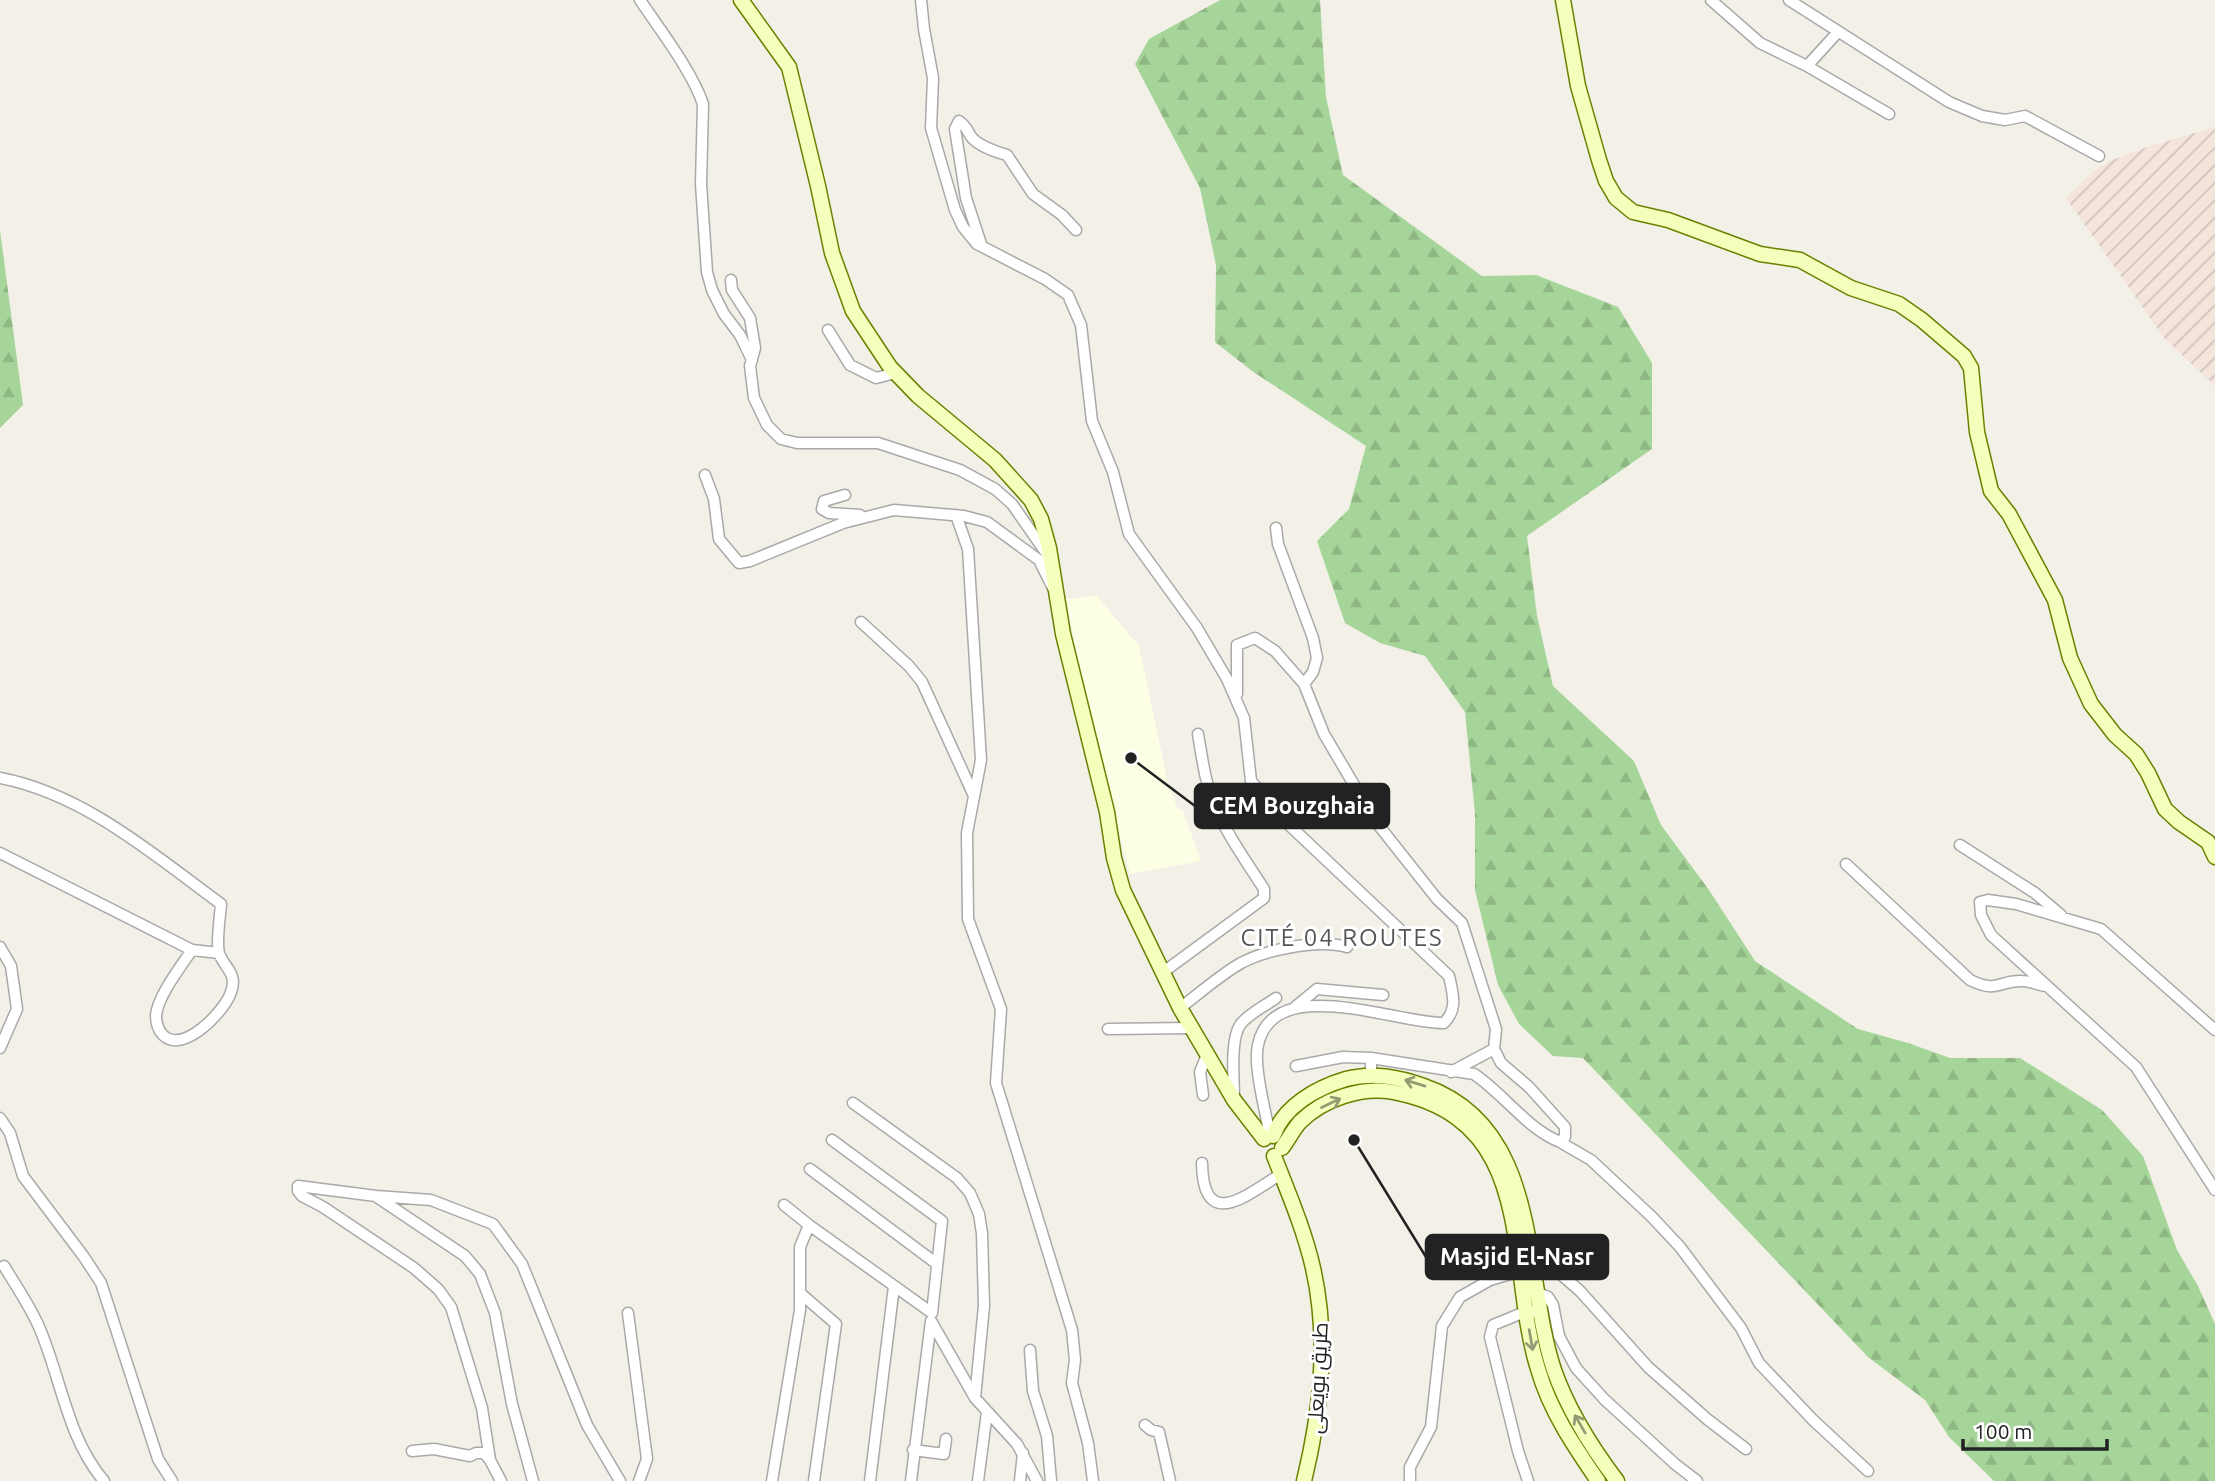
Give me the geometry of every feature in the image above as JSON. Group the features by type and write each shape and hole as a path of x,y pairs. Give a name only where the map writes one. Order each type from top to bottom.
{"main road":[{"name":"طريق بويعلى","path":"741,0 789,67 832,253 853,311 895,373 918,396 995,460 1031,500 1041,519 1066,646 1107,812 1114,858 1123,890 1162,973 1217,1073 1234,1100 1269,1137 1279,1139 1281,1174 1307,1246 1317,1286 1321,1327 1318,1415 1304,1481"},
{"path":"1563,0 1582,99 1602,171 1616,198 1633,212 1668,220 1760,254 1800,260 1851,288 1899,303 1964,356 1970,368 1977,432 1992,491 2009,514 2055,600 2070,658 2091,704 2115,734 2136,754 2165,809 2208,842 2215,857"},
{"path":"1269,1137 1284,1115 1305,1098 1334,1083 1371,1075 1408,1081 1433,1089 1454,1099 1480,1122 1494,1141 1516,1186 1528,1231 1534,1355 1545,1389 1565,1433 1598,1481"},
{"path":"1278,1152 1300,1122 1315,1110 1331,1101 1358,1093 1390,1091 1424,1099 1446,1109 1468,1127 1496,1168 1528,1268"},
{"path":"1534,1312 1564,1394 1595,1449 1617,1481"}],"street":[{"path":"639,0 699,93 703,104 701,184 707,272 712,290 724,314 740,335 752,360"},
{"path":"921,0 933,78 931,128 955,210 963,227 981,247 1045,279 1068,295 1081,325 1093,421 1113,472 1129,534 1197,628 1237,699 1244,718 1251,781 1288,824 1449,976 1454,1000 1452,1015 1444,1023 1426,1024 1384,1012 1319,1006 1295,1007"},
{"path":"1711,0 1760,43 1807,66 1889,114"},
{"path":"1788,0 1949,102 1982,116 2005,120 2025,116 2099,156"},
{"path":"1807,66 1838,32"},
{"path":"981,247 966,198 955,129 959,121 967,126 971,137 996,152 1007,155 1032,194 1062,215 1076,230"},
{"path":"731,280 732,289 750,318 755,348 750,366 754,398 767,425 781,439 797,443 878,443 960,470 995,489 1012,504 1051,560"},
{"path":"828,330 850,365 876,378 895,373"},
{"path":"705,475 714,499 719,539 739,563 843,523 894,510 956,515 987,522 1039,560 1057,597"},
{"path":"845,495 824,501 822,509 829,513 870,516"},
{"path":"956,515 968,548 981,761 967,833 968,919 1000,1009 996,1083 1072,1330 1075,1360 1072,1383 1088,1443 1093,1481"},
{"path":"1276,528 1278,544 1313,638 1317,658 1313,672 1304,684"},
{"path":"861,622 909,666 922,682 974,796"},
{"path":"1237,699 1237,645 1255,638 1275,651 1304,684 1324,734 1376,822 1437,899 1462,923 1494,1020 1494,1049 1501,1063 1529,1087 1565,1127 1565,1138 1560,1142"},
{"path":"1162,973 1261,901 1265,894 1213,803 1198,734"},
{"path":"0,778 28,783 130,836 221,904 219,953 233,976 232,991 204,1027 184,1040 167,1038 160,1031 156,1017 159,1004 192,950"},
{"path":"1960,845 2035,893 2066,919"},
{"path":"0,853 192,950 219,953"},
{"path":"1846,864 1970,980 1985,987 2021,981 2049,987"},
{"path":"2215,1030 2101,929 2016,904 1988,900 1980,902 1981,915 1991,935 2136,1067 2215,1190"},
{"path":"1180,1008 1234,968 1251,959 1317,943 1347,947"},
{"path":"0,947 11,966 17,1009 0,1048"},
{"path":"1269,1137 1257,1055 1258,1044 1267,1025 1317,989 1383,995"},
{"path":"1234,1100 1234,1062 1238,1028 1245,1019 1276,998"},
{"path":"1108,1029 1191,1028"},
{"path":"1451,1072 1494,1049"},
{"path":"1203,1095 1200,1072 1207,1055"},
{"path":"1296,1066 1343,1057 1371,1058 1475,1074 1488,1083 1546,1136 1591,1160 1652,1217 1680,1247 1741,1328 1759,1363 1813,1420 1868,1471"},
{"path":"1371,1058 1371,1075"},
{"path":"1217,1073 1234,1062"},
{"path":"853,1103 957,1178 970,1193 982,1233 984,1306 975,1398"},
{"path":"0,1118 10,1133 23,1176 101,1283 158,1459 172,1481"},
{"path":"832,1140 942,1221 911,1481"},
{"path":"1202,1163 1204,1189 1210,1198 1220,1203 1232,1203 1281,1174"},
{"path":"810,1169 937,1264"},
{"path":"490,1460 482,1408 451,1307 438,1289 414,1268 323,1207 302,1196 298,1185 376,1196 431,1200 493,1224 522,1264 587,1425 621,1481"},
{"path":"376,1196 465,1256 480,1274 495,1312 512,1404 533,1481"},
{"path":"784,1205 932,1317 975,1398 1023,1453 1037,1481"},
{"path":"772,1481 800,1310 800,1247 809,1225"},
{"path":"4,1266 39,1326 74,1428 95,1470 104,1481"},
{"path":"1410,1481 1410,1467 1431,1426 1442,1326 1461,1297 1490,1280 1528,1268 1557,1271 1648,1367 1746,1450"},
{"path":"870,1481 894,1286"},
{"path":"1531,1291 1548,1297 1553,1305 1559,1336 1576,1368 1604,1399 1697,1481"},
{"path":"800,1293 836,1324 814,1481"},
{"path":"1528,1481 1490,1336 1493,1325 1534,1312"},
{"path":"628,1313 646,1459 639,1481"},
{"path":"1030,1350 1033,1391 1047,1436 1051,1481"},
{"path":"978,1481 987,1412"},
{"path":"1145,1425 1159,1432 1170,1481"},
{"path":"913,1450 943,1454 946,1439"},
{"path":"412,1451 433,1449 470,1456 484,1453 501,1481"},
{"path":"1020,1481 1023,1453"}],"shaded area":[{"path":"2215,127 2215,386 2165,339 2066,198 2095,170 2112,160"},
{"path":"1097,596 1139,646 1168,783 1177,807 1183,811 1201,861 1130,874 1093,732 1066,599"}],"green space":[{"path":"1220,0 1320,0 1326,97 1343,175 1482,276 1536,275 1618,307 1652,363 1652,449 1527,536 1537,616 1553,686 1634,761 1661,825 1709,890 1755,961 1858,1029 1950,1058 2020,1058 2102,1110 2143,1156 2177,1250 2198,1286 2215,1324 2215,1481 1994,1481 1949,1437 1925,1400 1868,1357 1583,1058 1553,1056 1519,1024 1498,985 1475,890 1475,814 1465,712 1425,656 1380,643 1345,623 1317,541 1349,509 1366,446 1252,371 1215,342 1216,265 1200,188 1135,64 1149,39"},
{"path":"0,230 23,405 0,428"}],"place":[{"name":"CEM Bouzghaia","path":"1131,758"},
{"name":"Masjid El-Nasr","path":"1354,1140"}],"district":[{"name":"CITÉ 04 ROUTES","path":"1342,937"}]}
